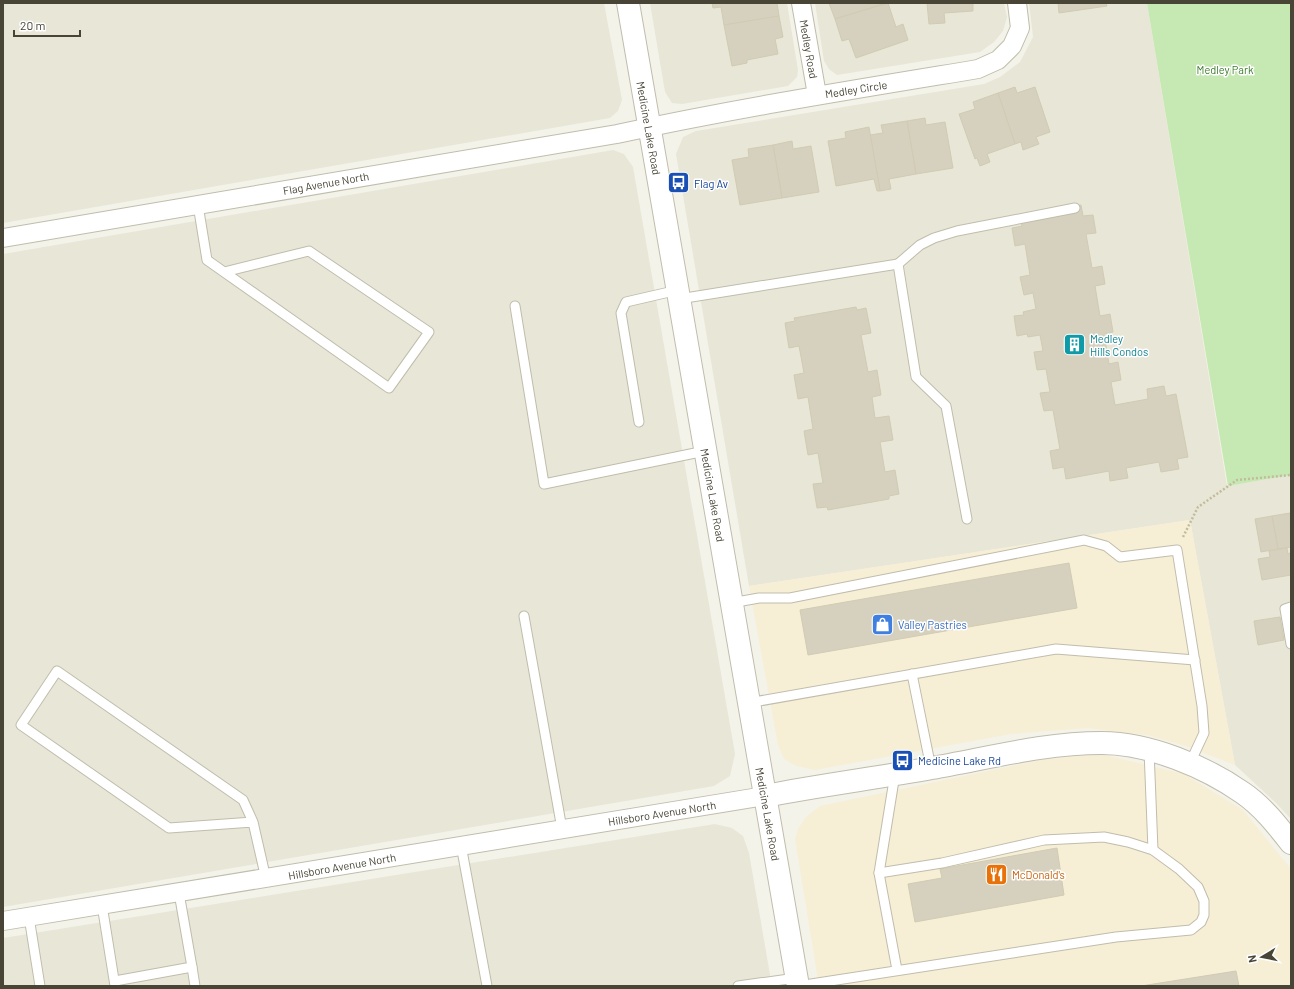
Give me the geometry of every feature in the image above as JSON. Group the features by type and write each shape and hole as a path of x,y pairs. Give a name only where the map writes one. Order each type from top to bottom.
{"street":[{"name":"Medicine Lake Road","path":"628,3 797,983"},
{"name":"Medley Road","path":"801,3 817,95"},
{"name":"Medley Circle","path":"649,127 817,95 978,69 998,60 1012,46 1020,28 1018,3"},
{"name":"Flag Avenue North","path":"3,238 617,134 649,127"},
{"name":"Hillsboro Avenue North","path":"3,921 765,796 932,768 1045,747 1079,744 1104,743 1125,745 1149,750 1190,763 1244,793 1278,826 1291,843"}],"lane":[{"path":"198,205 207,260 224,272 389,388 428,332 309,251 224,272"},
{"path":"639,422 621,313 626,302 898,264 920,245 957,231 1075,208"},
{"path":"898,264 916,377 946,406 967,519"},
{"path":"515,306 544,484 705,451"},
{"path":"731,603 759,598 790,598 1084,540 1106,546 1120,557 1177,550 1202,706 1204,733 1190,763"},
{"path":"1291,607 1285,608 1291,644"},
{"path":"524,616 562,829"},
{"path":"748,703 1056,649 1195,660"},
{"path":"253,822 169,828 21,725 57,671 243,800 253,822 266,879"},
{"path":"912,674 932,768"},
{"path":"1149,750 1153,850"},
{"path":"895,774 879,873 897,970"},
{"path":"738,986 797,983 897,970 1116,937 1190,930 1201,922 1204,916 1204,901 1198,887 1179,869 1153,850 1128,842 1104,837 1044,840 942,863 879,873"},
{"path":"461,845 487,986"},
{"path":"179,893 196,986"},
{"path":"102,905 115,984 192,967"},
{"path":"29,917 40,986"}],"path":[{"path":"1177,550 1198,507 1237,480 1291,475"}],"shaded area":[{"path":"3,3 604,3 622,100 618,111 610,118 3,223"},
{"path":"650,3 787,3 798,70 797,77 788,86 682,104 672,103 665,92"},
{"path":"815,3 1004,3 1007,17 1003,31 994,42 980,52 837,75 829,69 824,61"},
{"path":"1029,3 1147,3 1227,486 1291,475 1291,819 1235,765 1190,520 749,586 676,154 683,137 696,131 984,84 1000,77 1020,62 1033,37"},
{"path":"613,150 624,154 633,167 735,754 730,776 714,786 3,907 3,254"},
{"path":"1190,520 1235,765 1186,746 1147,735 1087,728 1011,734 815,770 796,766 784,759 778,745 749,586"},
{"path":"1100,754 1184,774 1243,810 1291,869 1291,986 819,986 795,839 798,829 806,817 820,806 1041,760"},
{"path":"715,824 732,828 743,836 749,853 772,986 3,986 3,938"}],"green space":[{"name":"Medley Park","path":"1147,3 1291,3 1291,475 1228,486"}],"building":[{"path":"712,3 777,3 779,16 724,25 721,7 713,8"},
{"path":"829,3 887,3 835,19"},
{"path":"888,3 896,27 903,24 908,40 856,58 849,39 842,41 835,19"},
{"path":"927,3 973,3 973,11 944,13 945,23 929,24"},
{"path":"1058,3 1106,3 1107,6 1059,13"},
{"path":"779,16 783,37 775,39 778,54 747,60 747,63 732,66 724,25"},
{"path":"1015,87 1017,93 1035,87 1050,132 1036,137 1039,144 1023,150 1021,142 1015,144 998,93"},
{"path":"998,93 1015,144 987,154 990,162 980,166 977,158 975,159 959,114 975,109 973,102"},
{"path":"925,118 926,125 945,122 953,168 916,174 907,121"},
{"path":"907,121 916,174 889,179 891,189 880,191 870,135 883,133 881,125"},
{"path":"869,127 880,191 877,191 874,179 836,186 828,141 846,138 845,132"},
{"path":"792,141 793,149 811,146 819,192 782,198 773,145"},
{"path":"773,145 782,198 740,205 732,160 749,157 748,149"},
{"name":"Medley Hills Condos","path":"1081,205 1083,216 1093,215 1096,233 1086,234 1092,268 1102,266 1105,284 1095,286 1100,316 1110,314 1113,332 1104,334 1109,364 1118,362 1121,380 1111,382 1115,405 1148,399 1147,389 1164,386 1166,396 1176,394 1188,457 1177,459 1179,469 1161,472 1159,462 1126,468 1128,478 1110,481 1109,471 1066,479 1064,467 1053,469 1050,451 1060,449 1053,410 1044,411 1040,393 1050,392 1046,369 1037,370 1034,352 1043,351 1040,335 1028,337 1027,334 1017,336 1014,316 1024,315 1023,312 1036,309 1033,293 1024,295 1020,277 1030,275 1025,244 1015,246 1012,228 1022,226 1020,216"},
{"path":"856,307 857,310 866,308 871,333 861,335 868,372 877,370 881,395 872,397 875,418 889,416 893,440 880,442 885,472 895,470 899,494 889,496 889,499 828,510 827,507 817,508 813,484 823,483 818,453 808,455 804,431 813,429 808,397 798,399 794,375 804,373 799,346 789,348 785,323 795,321 794,318"},
{"path":"1290,513 1291,547 1278,549 1272,516"},
{"path":"1272,516 1278,549 1261,552 1255,519"},
{"path":"1287,548 1288,554 1290,553 1291,557 1291,575 1262,580 1258,559 1270,557 1269,551"},
{"path":"1069,563 1077,608 808,655 800,610"},
{"path":"1280,617 1284,640 1258,645 1254,621"},
{"path":"1057,848 1064,895 915,922 908,884 942,878 940,869"},
{"path":"1236,971 1239,986 1141,986"}],"place":[{"name":"Flag Av","path":"678,183"},
{"name":"Medley Hills Condos","path":"1074,344"},
{"name":"Valley Pastries","path":"883,624"},
{"name":"Medicine Lake Rd","path":"902,760"},
{"name":"McDonald's","path":"996,874"}]}
